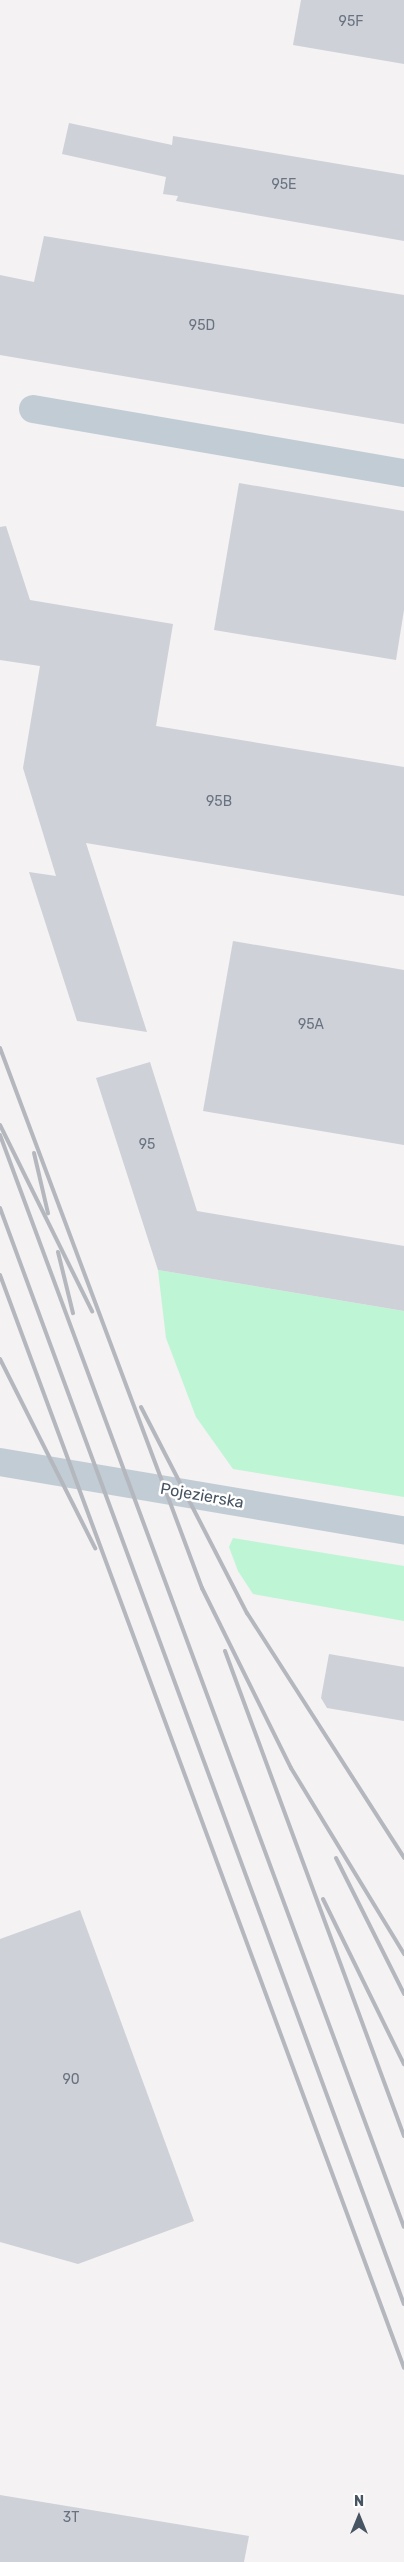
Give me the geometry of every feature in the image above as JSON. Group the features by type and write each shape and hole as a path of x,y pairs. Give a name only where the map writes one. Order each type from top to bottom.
{"street":[{"path":"33,409 404,473"},
{"name":"Pojezierska","path":"0,1462 404,1530"}],"green space":[{"path":"158,1270 404,1311 404,1497 233,1469 196,1417 166,1338"},
{"path":"233,1538 404,1566 404,1621 253,1594 238,1571 229,1547"}],"building":[{"path":"301,0 404,0 404,64 293,45"},
{"path":"69,123 172,145 173,136 404,175 404,241 176,201 178,196 163,194 166,177 62,154"},
{"path":"44,236 404,295 404,424 0,355 0,275 34,282"},
{"path":"239,483 404,511 404,610 396,660 214,630"},
{"path":"6,526 30,600 173,624 156,726 404,767 404,896 86,843 147,1032 77,1021 29,872 56,876 23,768 40,666 0,660 0,527"},
{"path":"233,941 404,970 404,1145 203,1111"},
{"path":"150,1062 197,1211 404,1246 404,1311 158,1270 96,1078"},
{"path":"329,1654 404,1667 404,1721 327,1708 321,1698"},
{"path":"80,1910 194,2221 78,2264 0,2242 0,1939"},
{"path":"0,2495 249,2536 244,2562 0,2562"}],"railway":[{"path":"0,1048 202,1588 291,1768 404,1954"},
{"path":"0,1125 92,1311"},
{"path":"0,1135 404,2227"},
{"path":"34,1153 48,1213"},
{"path":"0,1208 404,2304"},
{"path":"58,1252 73,1313"},
{"path":"0,1275 404,2368"},
{"path":"0,1359 95,1548"},
{"path":"141,1407 247,1613 404,1858"},
{"path":"225,1651 404,2136"},
{"path":"336,1858 404,1994"},
{"path":"323,1899 404,2064"}]}
